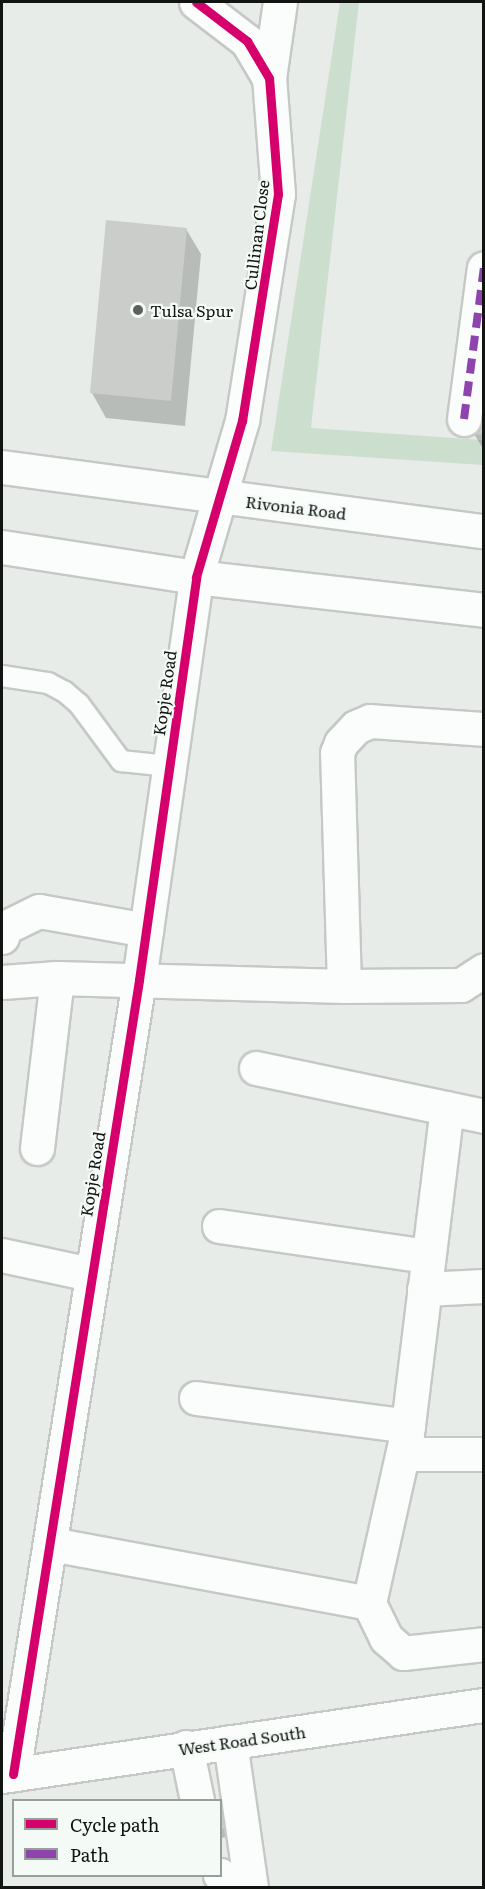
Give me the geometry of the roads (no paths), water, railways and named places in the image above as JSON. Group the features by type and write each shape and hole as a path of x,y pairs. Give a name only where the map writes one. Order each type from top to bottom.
{"street":[{"name":"Cullinan Close","path":"196,2 247,40 269,78 278,194 242,421 196,577"},
{"path":"269,78 280,2"},
{"path":"464,419 483,268"},
{"name":"Rivonia Road","path":"2,467 483,531"},
{"path":"2,547 196,577 483,610"},
{"name":"Kopje Road","path":"7,1775 51,1544 91,1274 139,980 196,577"},
{"path":"344,986 337,753 341,743 356,726 370,721 483,729"},
{"path":"2,936 4,928 39,911 146,930"},
{"path":"2,982 57,978 344,986 461,985 483,970"},
{"path":"37,1148 57,978"},
{"path":"256,1068 483,1116"},
{"path":"447,1108 405,1440 369,1603 386,1638 403,1653 483,1644"},
{"path":"219,1226 428,1256"},
{"path":"2,1255 91,1274"},
{"path":"424,1288 483,1286"},
{"path":"196,1398 483,1454"},
{"path":"51,1544 369,1603"},
{"name":"West Road South","path":"7,1775 483,1705"},
{"path":"230,1742 251,1887"},
{"path":"186,1747 197,1799"}],"lane":[{"path":"2,676 48,683 65,692 79,704 121,760 169,766"}],"place":[{"name":"Tulsa Spur","path":"138,310"}]}
